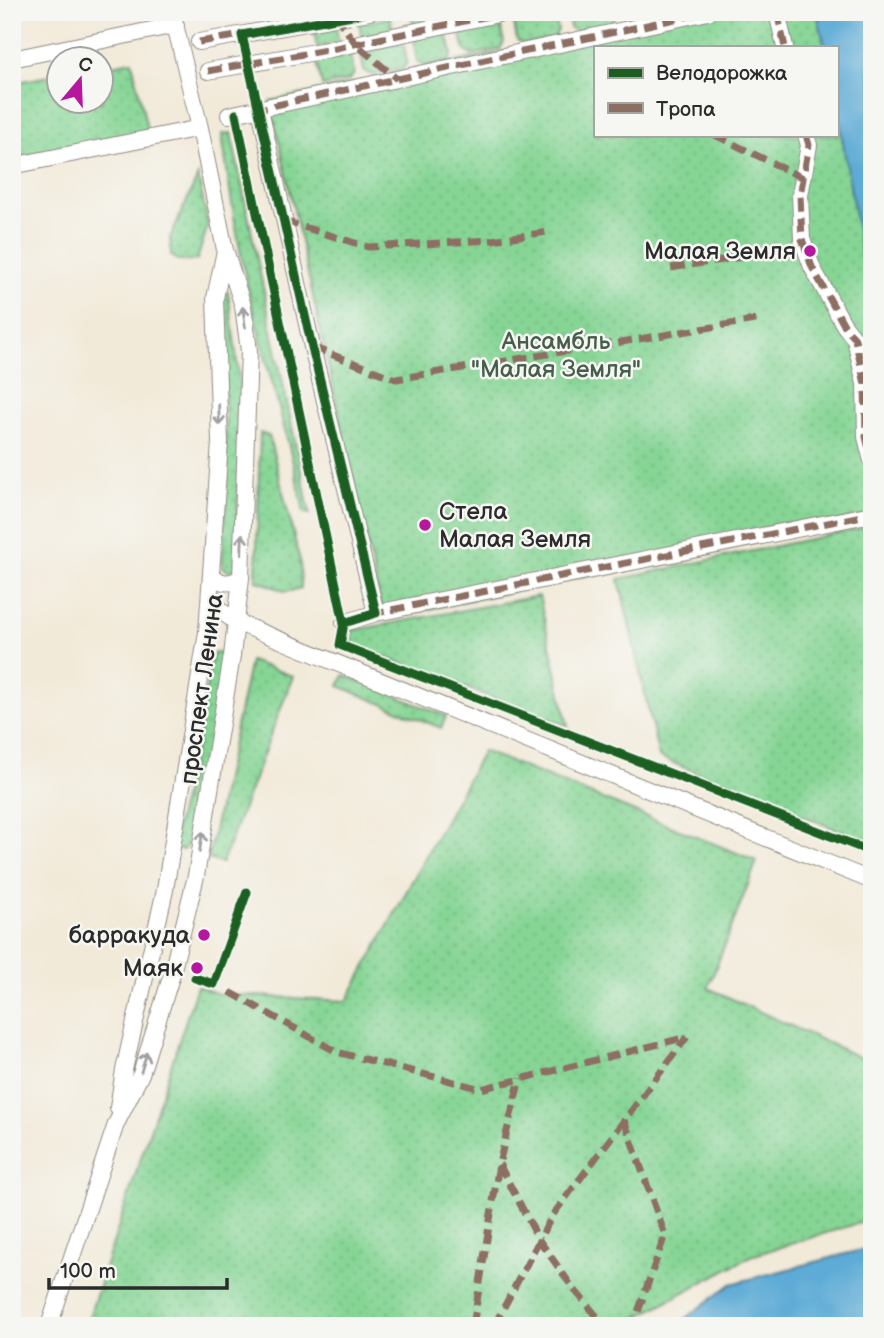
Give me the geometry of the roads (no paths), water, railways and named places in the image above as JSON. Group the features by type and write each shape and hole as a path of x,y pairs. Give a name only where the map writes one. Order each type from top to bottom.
{"street":[{"path":"199,42 369,12"},
{"path":"208,71 321,51 508,12"},
{"path":"229,115 708,12"},
{"path":"776,12 785,46"},
{"path":"12,59 174,19"},
{"name":"проспект Ленина","path":"50,1326 116,1124 141,1073 171,977 196,876 232,656 241,578 248,351 243,306 225,250 174,19"},
{"path":"260,109 312,347 376,613"},
{"path":"12,166 200,128"},
{"path":"806,136 809,145 800,195 802,239 812,267 844,325 855,339 865,384 866,437 872,461"},
{"name":"проспект Ленина","path":"116,1124 124,1070 165,890 204,654 220,442 215,298 225,250"},
{"path":"344,623 376,613 872,514"},
{"path":"211,574 216,580 225,583 241,578"},
{"path":"210,594 221,611 236,622 872,881"},
{"path":"206,632 219,621 236,622"},
{"path":"204,654 218,649 232,656"}],"water":[{"path":"817,12 872,12 872,282 863,264 838,113 838,46 825,46"},
{"path":"872,1247 872,1326 676,1326 731,1284"}],"place":[{"name":"Малая Земля","path":"810,251"},
{"name":"Стела Малая Земля","path":"425,525"},
{"name":"барракуда","path":"204,935"},
{"name":"Маяк","path":"197,968"}],"park label":[{"name":"Ансамбль \"Малая Земля\"","path":"556,355"}]}
